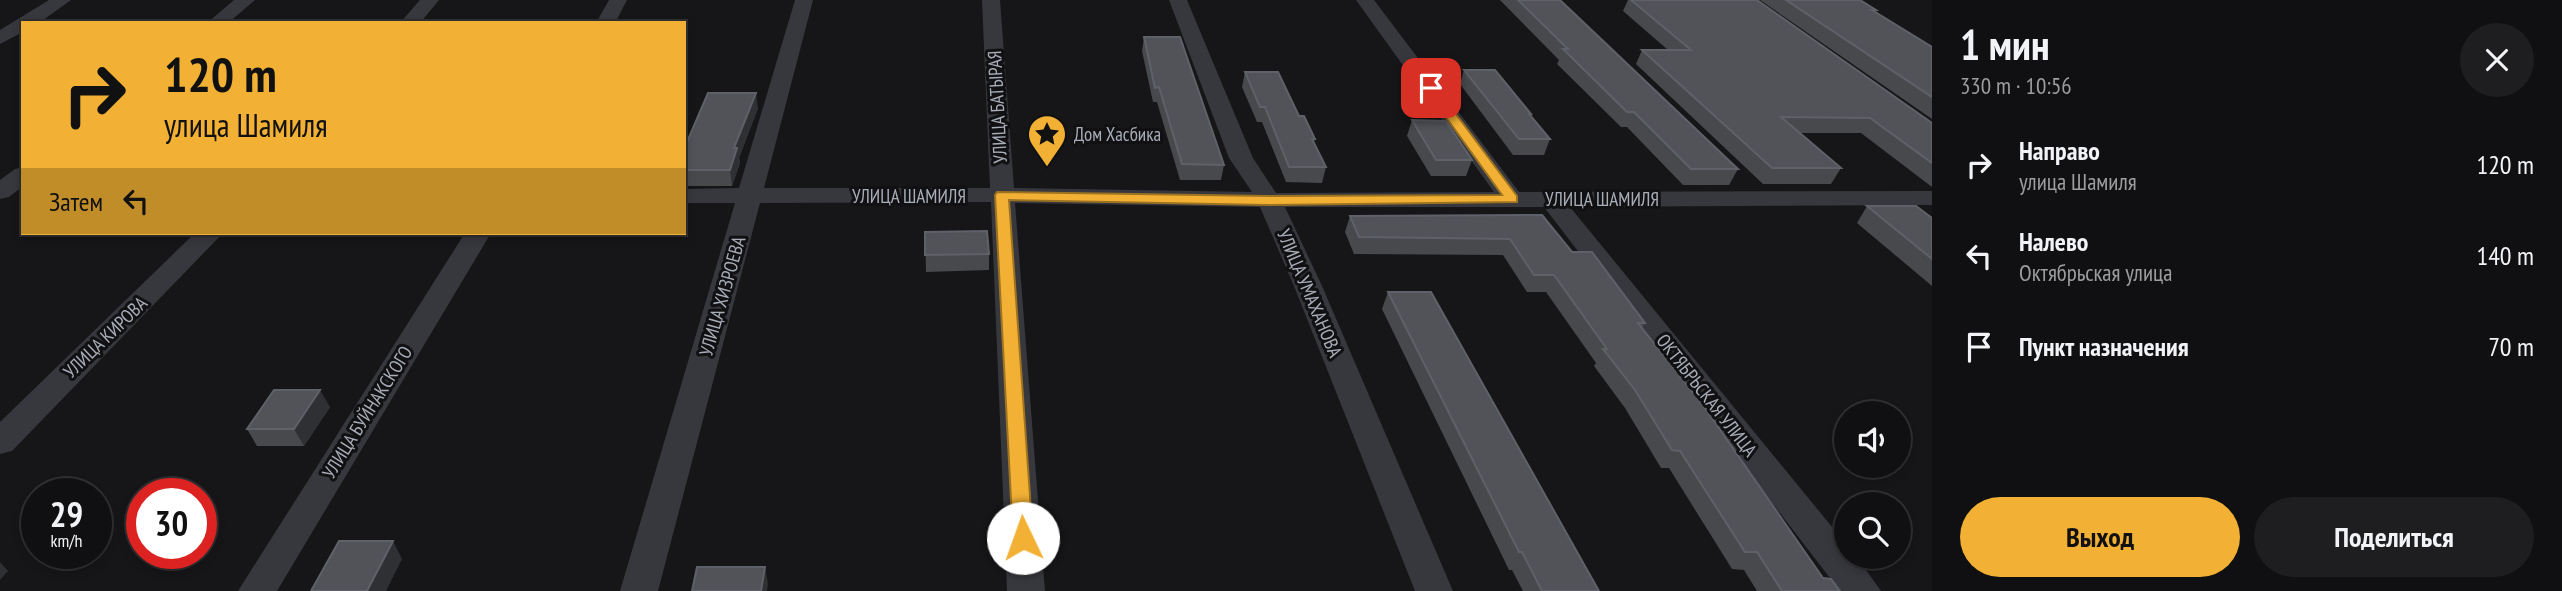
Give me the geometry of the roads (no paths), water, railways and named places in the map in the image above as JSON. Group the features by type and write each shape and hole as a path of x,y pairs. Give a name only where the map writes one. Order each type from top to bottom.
{"street":[{"path":"27,21 62,0"},
{"path":"219,21 246,0"},
{"path":"411,21 430,0"},
{"path":"606,21 618,0"},
{"name":"УЛИЦА ХИЗРОЕВА","path":"639,591 804,0"},
{"name":"УЛИЦА БАТЫРАЯ","path":"991,0 1026,591"},
{"name":"УЛИЦА УМАХАНОВА","path":"1178,0 1241,158 1269,200 1308,286 1434,591"},
{"path":"1365,0 1512,199"},
{"path":"0,38 21,25"},
{"path":"0,192 21,176"},
{"path":"1740,178 1759,197"},
{"path":"0,192 21,192"},
{"name":"УЛИЦА ШАМИЛЯ","path":"686,196 1002,195 1269,200 1932,198"},
{"path":"1904,198 1932,219"},
{"name":"ОКТЯБРЬСКАЯ УЛИЦА","path":"1551,199 1862,591"},
{"name":"УЛИЦА КИРОВА","path":"0,443 208,235"},
{"name":"УЛИЦА БУЙНАКСКОГО","path":"257,591 477,235"}],"place":[{"name":"Дом Хасбика","path":"1047,168"}]}
